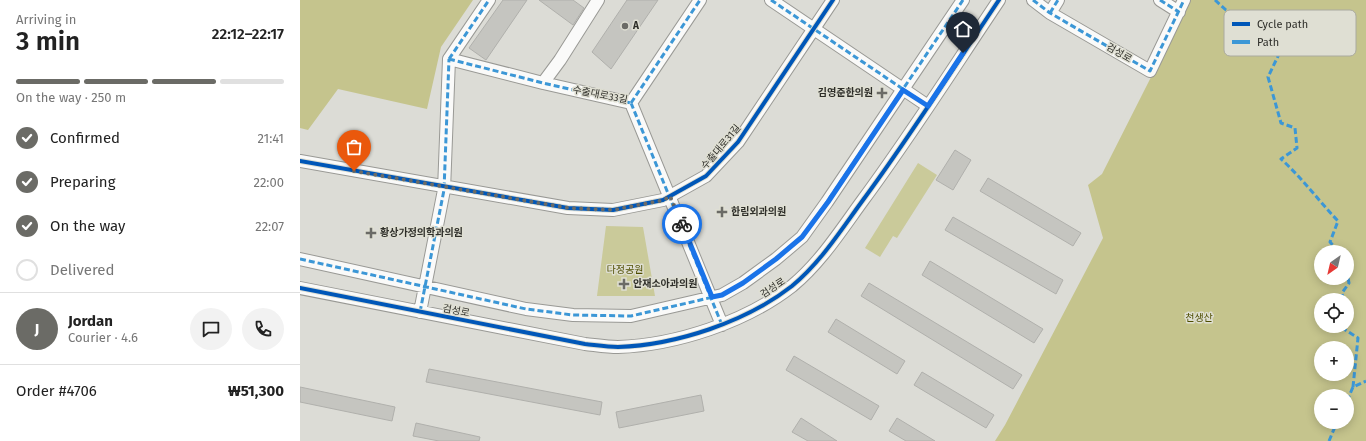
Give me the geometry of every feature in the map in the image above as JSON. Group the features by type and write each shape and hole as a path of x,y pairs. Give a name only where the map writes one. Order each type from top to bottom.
{"street":[{"path":"420,312 444,186 449,59 489,0"},
{"path":"542,83 560,60 598,0"},
{"name":"수출대로33길","path":"449,59 542,83 631,103 700,0"},
{"path":"771,0 928,106"},
{"name":"수출대로31길","path":"300,161 568,208 613,210 664,200 706,176 738,142 834,0"},
{"path":"300,259 425,288 526,309 573,315 631,316 722,295 743,283 776,259 802,237 828,202 962,0"},
{"name":"검성로","path":"300,288 585,344 617,347 648,344 722,325 753,311 792,286 817,262 883,173 998,0"},
{"name":"검성로","path":"1032,0 1050,13 1150,71 1184,0"},
{"path":"1050,13 1058,0"},
{"path":"1160,0 1179,12"},
{"path":"631,103 712,297 722,325"}],"green space":[{"path":"300,0 473,0 441,47 427,109 338,89 308,130 300,128"},
{"name":"천생산","path":"1190,0 1366,0 1366,441 995,441 1005,425 1103,238 1088,185 1102,174"},
{"path":"918,163 937,175 897,238 893,236 880,257 865,248"},
{"name":"다정공원","path":"606,226 643,227 655,296 597,296"}],"building":[{"path":"503,0 527,0 486,60 469,48"},
{"path":"539,0 573,0 584,8 573,25"},
{"name":"A","path":"627,0 658,0 611,69 592,52"},
{"path":"955,150 971,160 953,190 936,180"},
{"path":"988,178 1081,233 1073,246 980,191"},
{"path":"953,217 1063,280 1056,294 945,230"},
{"path":"930,261 1043,329 1034,343 922,275"},
{"path":"869,283 1022,375 1013,389 861,296"},
{"path":"836,319 905,361 897,374 828,332"},
{"path":"794,356 879,406 871,420 786,370"},
{"path":"429,369 602,402 600,415 426,382"},
{"path":"922,372 994,415 986,428 914,385"},
{"path":"300,387 395,407 392,421 300,402"},
{"path":"701,395 704,411 619,428 616,412"},
{"path":"801,418 837,441 808,441 792,432"},
{"path":"897,418 935,441 906,441 889,431"},
{"path":"416,423 480,437 479,441 439,441 413,436"}],"marked path":[{"path":"449,59 489,0"},
{"path":"631,103 700,0"},
{"path":"771,0 928,106"},
{"path":"300,259 526,309 573,315 631,316 722,295 743,283 776,259 802,237 963,0"},
{"path":"1033,0 1050,13 1150,71 1184,0"},
{"path":"1050,13 1058,0"},
{"path":"1160,0 1179,12"},
{"path":"1215,0 1226,10"},
{"path":"1278,56 1268,77 1281,123 1295,128 1297,148 1281,159 1338,221 1330,242 1333,245"},
{"path":"449,59 543,83 631,103"},
{"path":"420,312 444,190 449,59"},
{"path":"631,103 722,325"},
{"path":"1342,293 1348,285"},
{"path":"1350,333 1358,338 1353,387"},
{"path":"1352,389 1353,387 1366,381"},
{"path":"1329,441 1334,429"}],"cycle path":[{"path":"300,161 568,208 613,210 663,200 706,176 738,142 833,0"},
{"path":"300,288 585,344 610,347 663,342 710,329 732,321 774,299 792,286 812,267 839,234 898,151 999,0"}],"way so far":[{"path":"354,171 568,208 613,210 664,200 670,196 682,224"}],"place":[{"name":"A","path":"625,26"},
{"name":"김영준한의원","path":"882,93"},
{"name":"한림외과의원","path":"722,212"},
{"name":"황상가정의학과의원","path":"371,233"},
{"name":"안재소아과의원","path":"624,284"}],"route":[{"path":"682,224 712,297 722,295 743,283 776,259 802,237 828,202 903,90 928,106 963,53"}]}
